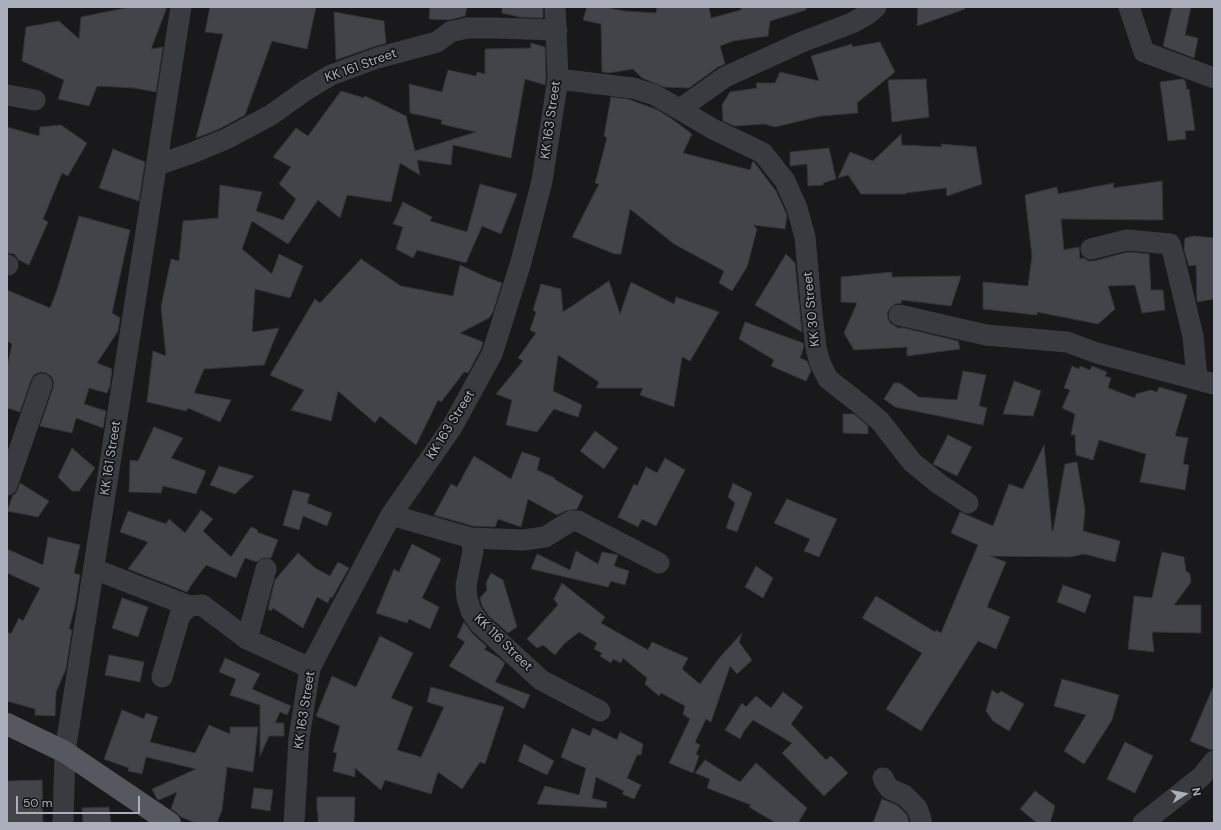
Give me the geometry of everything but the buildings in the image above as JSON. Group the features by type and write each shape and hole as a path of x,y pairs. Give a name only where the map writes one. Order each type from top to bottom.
{"main road":[{"path":"7,724 66,752 170,823"}],"street":[{"name":"KK 161 Street","path":"63,823 66,752 181,7"},
{"name":"KK 163 Street","path":"294,823 299,738 310,668 334,620 391,515 452,427 492,354 522,262 542,181 558,79 555,7"},
{"path":"680,109 725,76 802,42 852,23 868,14 876,7"},
{"path":"1129,7 1144,52 1214,78"},
{"name":"KK 161 Street","path":"157,165 226,139 271,115 306,90 331,75 377,58 437,42 450,32 467,28 557,30"},
{"name":"KK 30 Street","path":"558,79 633,88 655,95 713,129 763,153 785,181 796,208 805,237 816,348 820,363 828,379 880,421 912,462 939,484 968,503"},
{"path":"7,95 35,100"},
{"path":"899,315 986,335 1067,342 1097,353 1205,381 1170,244 1127,240 1091,248"},
{"path":"7,485 42,384"},
{"path":"391,515 471,538 523,540 545,538 571,521 578,521 660,563"},
{"name":"KK 116 Street","path":"471,538 474,551 466,585 467,598 471,611 480,624 541,680 600,711"},
{"path":"94,569 189,606 202,605 246,639 310,668"},
{"path":"246,639 266,569"},
{"path":"162,678 180,614 189,606"},
{"path":"1143,823 1200,777 1214,761"},
{"path":"883,778 890,788 904,795 917,808 921,823"}]}
